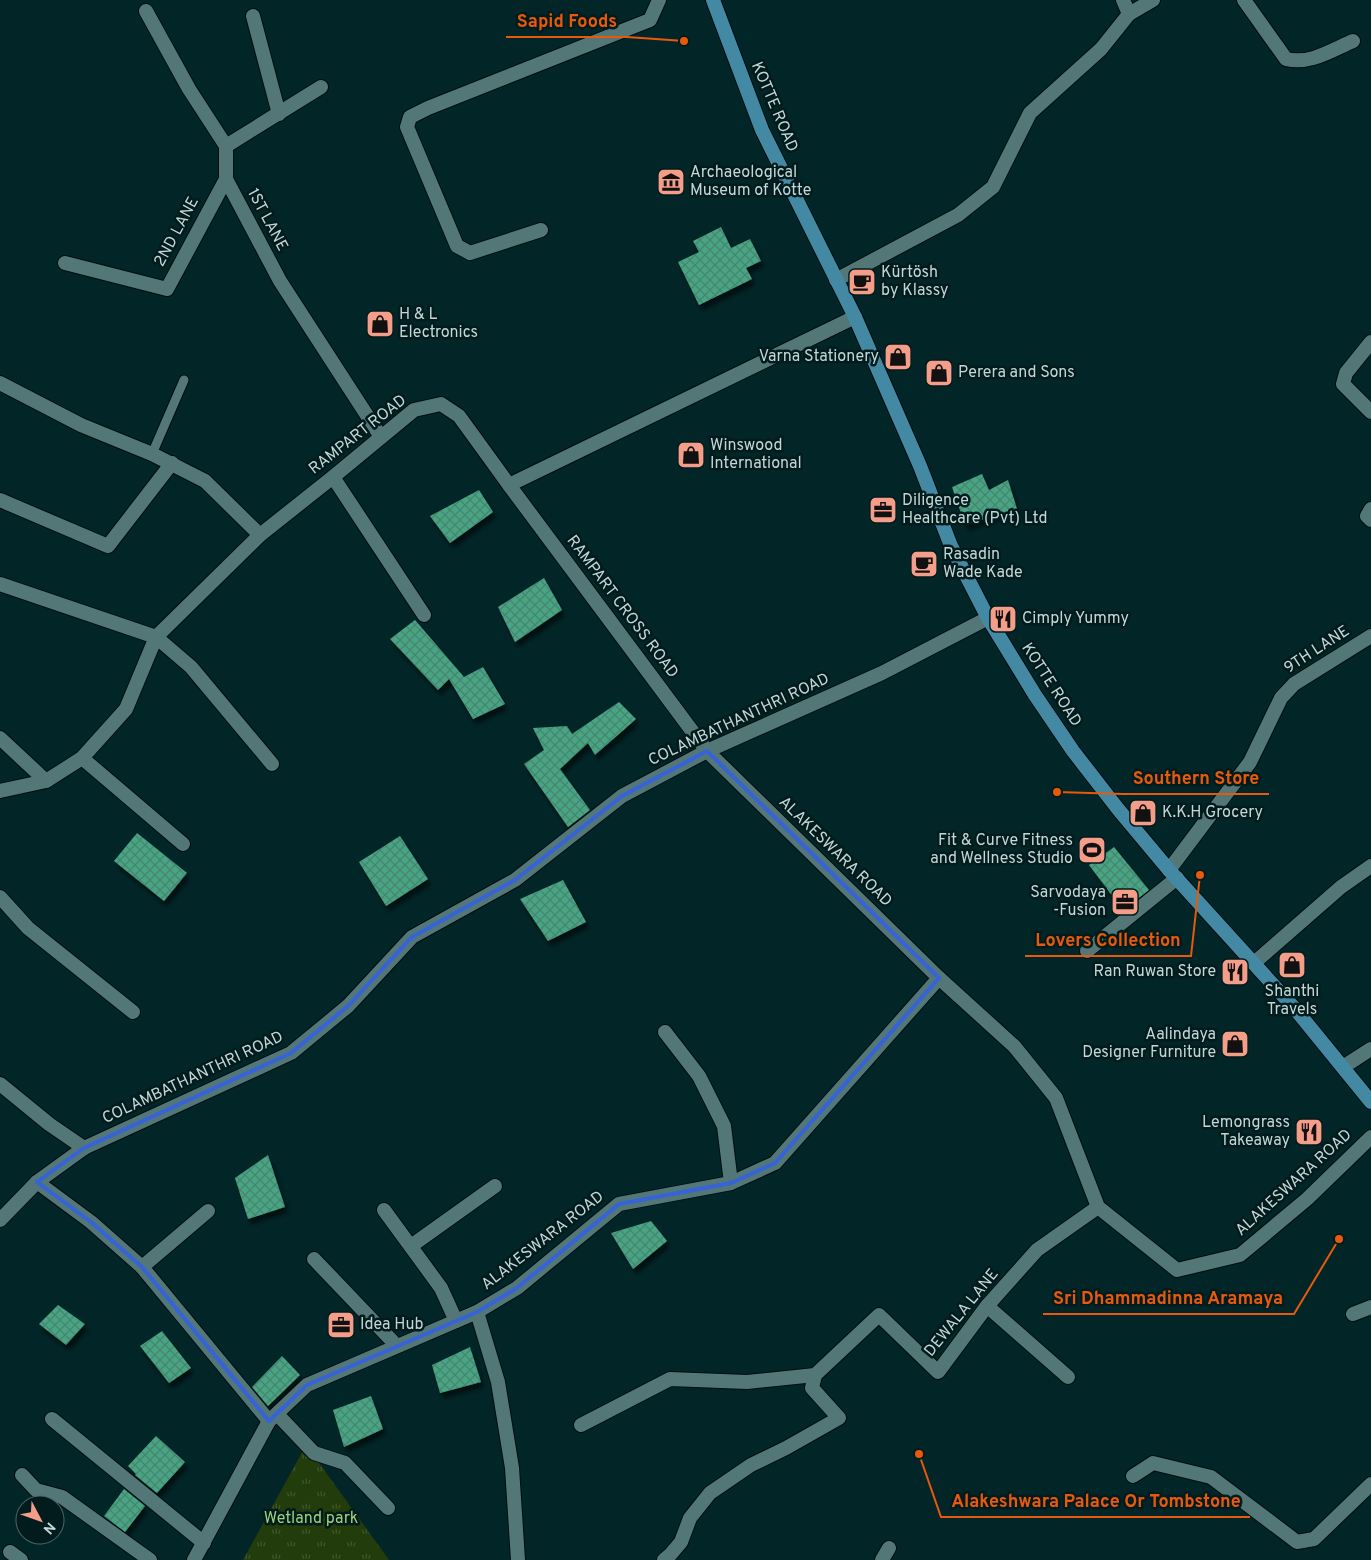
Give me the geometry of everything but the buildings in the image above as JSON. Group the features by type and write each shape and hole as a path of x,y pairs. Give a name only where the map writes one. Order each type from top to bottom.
{"main road":[{"name":"KOTTE ROAD","path":"713,0 762,130 855,317 920,466 951,546 988,618 1035,695 1073,751 1118,809 1173,874 1254,963 1371,1102"}],"street":[{"path":"541,230 470,253 456,246 407,127 410,117 438,104 650,20 659,0"},
{"path":"1123,0 1129,14"},
{"path":"836,280 958,215 993,187 1030,113 1101,49 1129,14 1153,0"},
{"path":"1244,0 1286,59 1296,62 1310,59 1354,41"},
{"path":"146,11 189,89 226,146 321,87"},
{"path":"253,16 279,114"},
{"name":"1ST LANE","path":"226,146 226,179 280,281 381,437"},
{"name":"2ND LANE","path":"65,263 167,289 226,179"},
{"path":"509,485 855,317"},
{"path":"1371,342 1346,373 1344,384 1371,412"},
{"path":"0,383 81,425 172,463 205,481 260,535"},
{"name":"RAMPART ROAD","path":"0,791 46,781 82,758 126,709 156,637 260,535 334,477 414,410 441,404 459,416 509,485"},
{"path":"0,500 108,546 172,463"},
{"path":"334,477 424,615"},
{"name":"RAMPART CROSS ROAD","path":"509,485 707,750"},
{"path":"1371,509 1367,516 1371,520"},
{"path":"0,584 156,637 191,666 272,764"},
{"name":"COLAMBATHANTHRI ROAD","path":"0,1220 36,1182 84,1148 291,1053 348,1006 412,937 515,880 622,796 707,750 882,673 988,618"},
{"name":"9TH LANE","path":"1086,951 1173,874 1250,762 1281,698 1294,684 1371,636"},
{"path":"0,738 46,781"},
{"name":"ALAKESWARA ROAD","path":"707,750 939,978 1014,1046 1056,1098 1098,1207 1177,1270 1240,1255 1307,1199 1371,1137"},
{"path":"82,758 183,844"},
{"path":"1254,963 1341,887 1371,866"},
{"path":"0,897 28,928 133,1012"},
{"name":"ALAKESWARA ROAD","path":"194,1560 273,1418 307,1385 477,1312 517,1288 619,1204 731,1183 775,1163 939,978"},
{"path":"665,1032 699,1076 724,1126 731,1183"},
{"path":"1343,1067 1371,1049"},
{"path":"0,1084 49,1124 84,1148"},
{"path":"36,1182 91,1222 142,1267 273,1418 314,1453 345,1463 388,1508"},
{"path":"411,1246 495,1186"},
{"name":"DEWALA LANE","path":"815,1375 879,1315 938,1372 988,1306 1037,1250 1098,1207"},
{"path":"384,1210 441,1288 456,1321"},
{"path":"142,1267 208,1211"},
{"path":"314,1258 397,1346"},
{"path":"988,1306 1068,1377"},
{"path":"1353,1314 1371,1307"},
{"path":"477,1312 498,1382 512,1468 518,1560"},
{"path":"582,1425 670,1380 747,1382 815,1375 812,1388 839,1418 751,1465 710,1493 690,1518 681,1542 664,1560"},
{"path":"52,1419 204,1543"},
{"path":"1133,1476 1153,1463 1211,1477 1297,1542 1314,1539 1371,1484"},
{"path":"22,1474 36,1490 62,1497 150,1560"}],"lane":[{"path":"152,454 184,380"}],"highlighted area":[{"path":"707,751 939,978 775,1163 731,1183 619,1204 517,1288 477,1312 307,1385 269,1421 142,1267 91,1222 37,1182 84,1148 291,1053 348,1006 412,937 515,880 622,796"}],"green space":[{"name":"Wetland park","path":"306,1445 389,1560 243,1560"}],"place":[{"name":"Sapid Foods","path":"684,41"},
{"name":"Archaeological Museum of Kotte","path":"671,182"},
{"name":"Kürtösh by Klassy","path":"862,282"},
{"name":"H & L Electronics","path":"380,324"},
{"name":"Varna Stationery","path":"898,357"},
{"name":"Perera and Sons","path":"939,373"},
{"name":"Winswood International","path":"691,455"},
{"name":"Diligence Healthcare (Pvt) Ltd","path":"883,510"},
{"name":"Rasadin Wade Kade","path":"924,564"},
{"name":"Cimply Yummy","path":"1003,619"},
{"name":"Southern Store","path":"1057,792"},
{"name":"K.K.H Grocery","path":"1143,813"},
{"name":"Fit & Curve Fitness and Wellness Studio","path":"1092,850"},
{"name":"Lovers Collection","path":"1200,875"},
{"name":"Sarvodaya -Fusion","path":"1125,902"},
{"name":"Shanthi Travels","path":"1292,965"},
{"name":"Ran Ruwan Store","path":"1235,972"},
{"name":"Aalindaya Designer Furniture","path":"1235,1044"},
{"name":"Lemongrass Takeaway","path":"1309,1132"},
{"name":"Sri Dhammadinna Aramaya","path":"1339,1239"},
{"name":"Idea Hub","path":"341,1325"},
{"name":"Alakeshwara Palace Or Tombstone","path":"919,1454"}]}
